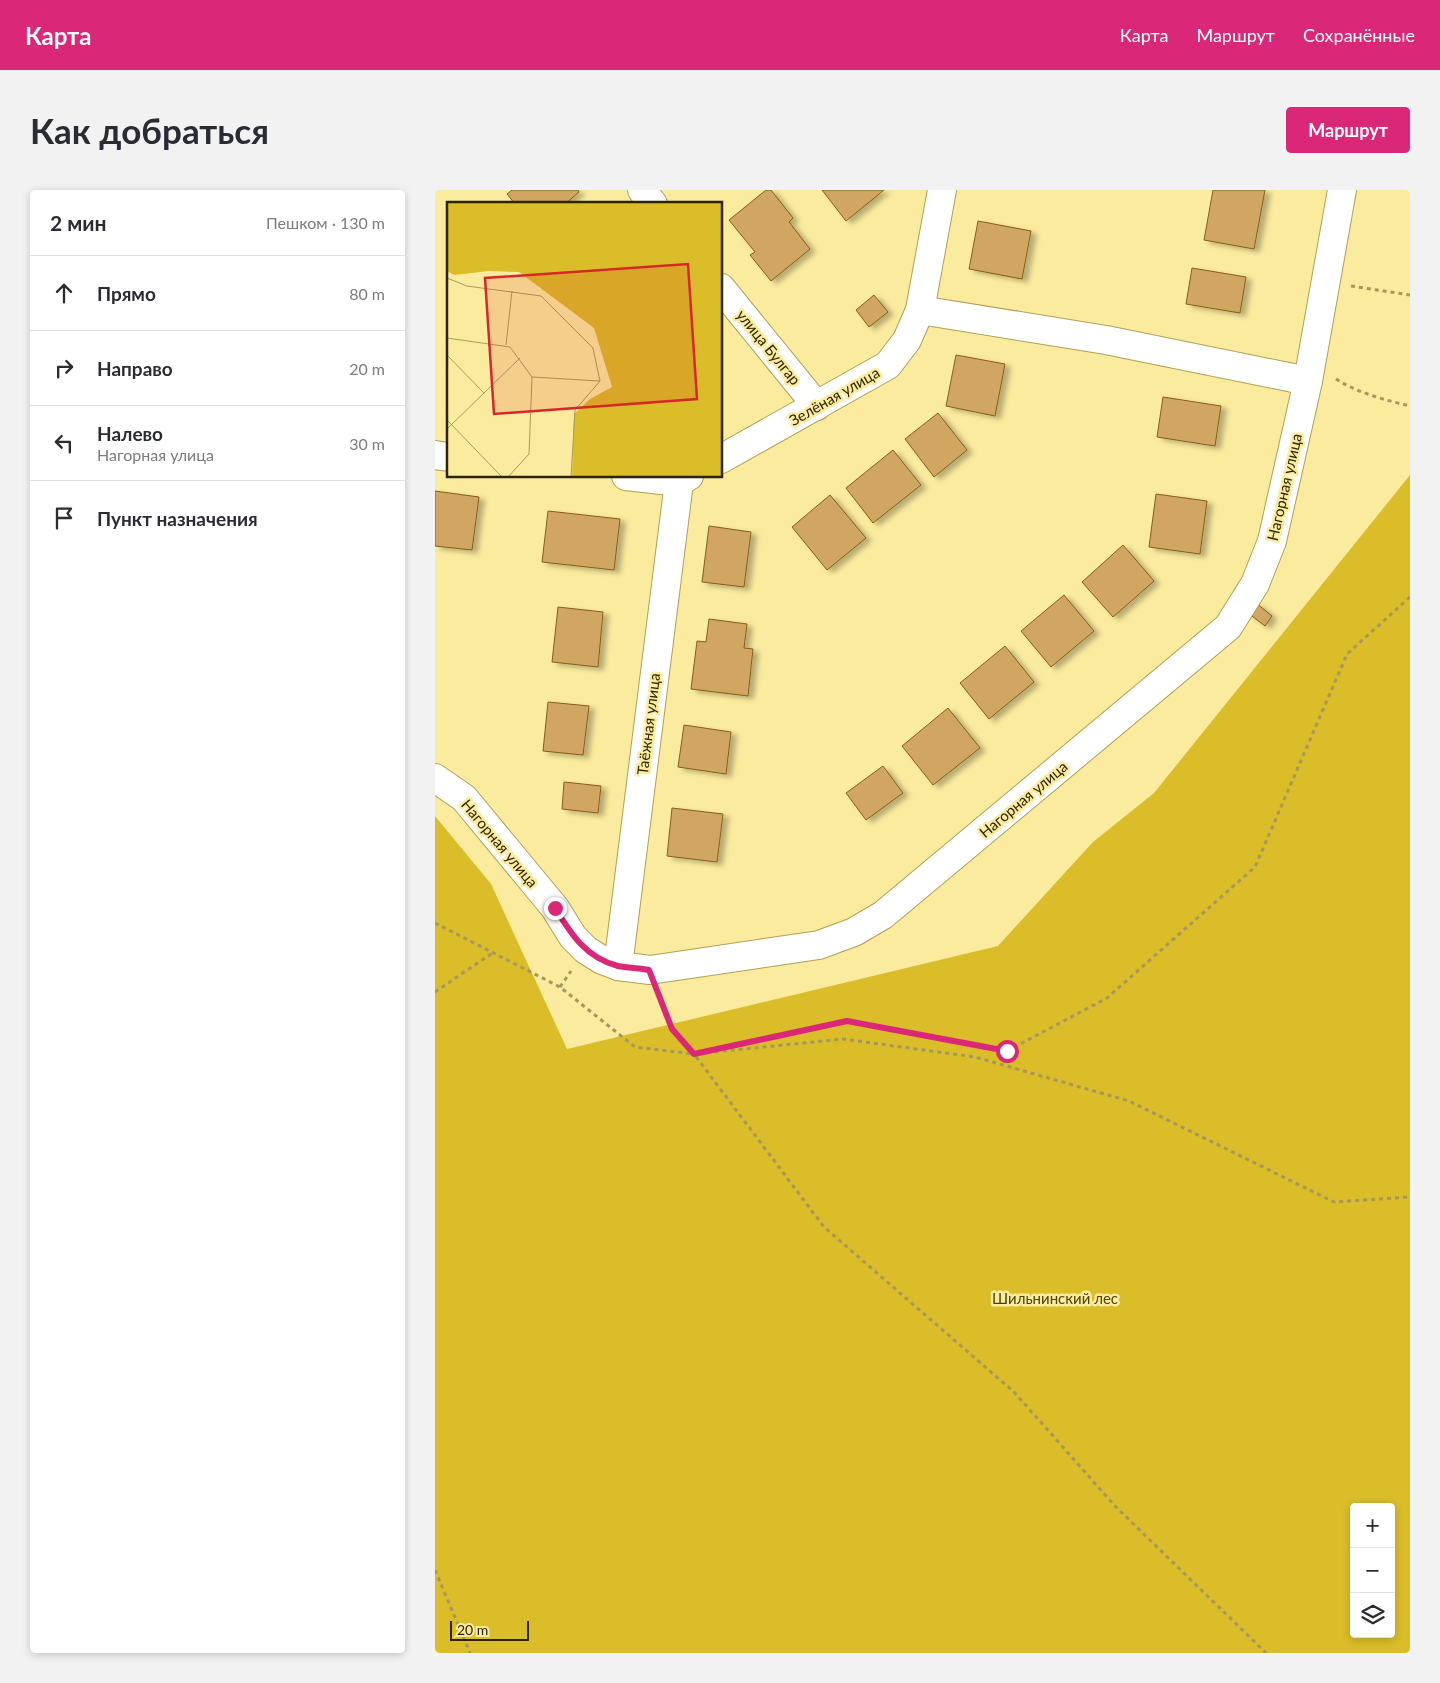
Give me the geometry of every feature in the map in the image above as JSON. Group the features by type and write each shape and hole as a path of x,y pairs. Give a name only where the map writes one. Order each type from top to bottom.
{"street":[{"path":"642,190 651,202"},
{"name":"Зелёная улица","path":"723,458 888,365 907,340 920,310 942,190"},
{"name":"Нагорная улица","path":"435,778 464,798 555,908 573,937 594,955 618,966 649,970 819,945 854,932 883,915 1228,627 1255,584 1272,541 1309,375 1342,190"},
{"name":"улица Булгар","path":"723,290 817,406"},
{"path":"920,310 1309,375"},
{"path":"665,478 684,479"},
{"name":"Таёжная улица","path":"618,966 684,479"}],"path":[{"path":"1326,282 1410,295"},
{"path":"1309,375 1330,375 1346,386 1379,398 1410,406"},
{"path":"694,1054 847,1021 1007,1051 1107,998 1255,867 1347,654 1410,597"},
{"path":"435,923 560,987 635,1047 694,1054 843,1039 975,1057 1129,1101 1334,1202 1410,1197"},
{"path":"435,992 494,952"},
{"path":"649,970 672,1029 694,1054 824,1227 1014,1392 1116,1507 1267,1653"},
{"path":"435,1570 470,1653"}],"green space":[{"name":"Шильнинский лес","path":"1410,475 1410,1653 435,1653 435,816 491,884 567,1049 998,946 1093,842 1154,793"}],"building":[{"path":"512,190 578,190 579,192 567,202 513,202 507,194"},
{"path":"766,190 771,190 793,218 789,222 810,249 771,281 750,255 755,252 729,220"},
{"path":"822,190 884,190 846,221"},
{"path":"1213,190 1265,190 1254,249 1204,240"},
{"path":"978,221 1031,231 1022,279 969,269"},
{"path":"1192,268 1246,277 1240,313 1186,304"},
{"path":"874,295 888,312 869,327 856,310"},
{"path":"956,355 1005,364 995,416 946,406"},
{"path":"1163,397 1221,406 1215,446 1157,437"},
{"path":"938,413 967,450 934,477 905,439"},
{"path":"893,450 921,485 873,523 846,488"},
{"path":"435,491 479,497 472,550 435,546"},
{"path":"1156,494 1207,501 1200,554 1149,547"},
{"path":"830,495 866,538 827,570 792,527"},
{"path":"548,511 620,519 614,570 542,562"},
{"path":"709,526 751,532 744,587 702,582"},
{"path":"1123,545 1154,581 1113,617 1082,582"},
{"path":"1064,595 1094,631 1051,667 1021,631"},
{"path":"1256,603 1272,616 1265,626 1248,613"},
{"path":"558,607 603,612 598,667 552,662"},
{"path":"709,619 747,624 744,648 753,649 748,696 691,689 697,641 706,642"},
{"path":"1005,646 1034,682 989,719 960,683"},
{"path":"548,702 589,706 583,755 543,751"},
{"path":"948,708 980,748 933,785 902,746"},
{"path":"684,725 731,732 726,774 678,767"},
{"path":"883,766 903,793 866,820 846,793"},
{"path":"564,782 601,786 598,813 562,809"},
{"path":"672,808 723,814 717,862 667,856"}],"route":[{"path":"555,908 573,937 586,950 602,960 618,966 649,970 672,1029 694,1054 847,1021 1007,1051"}]}
